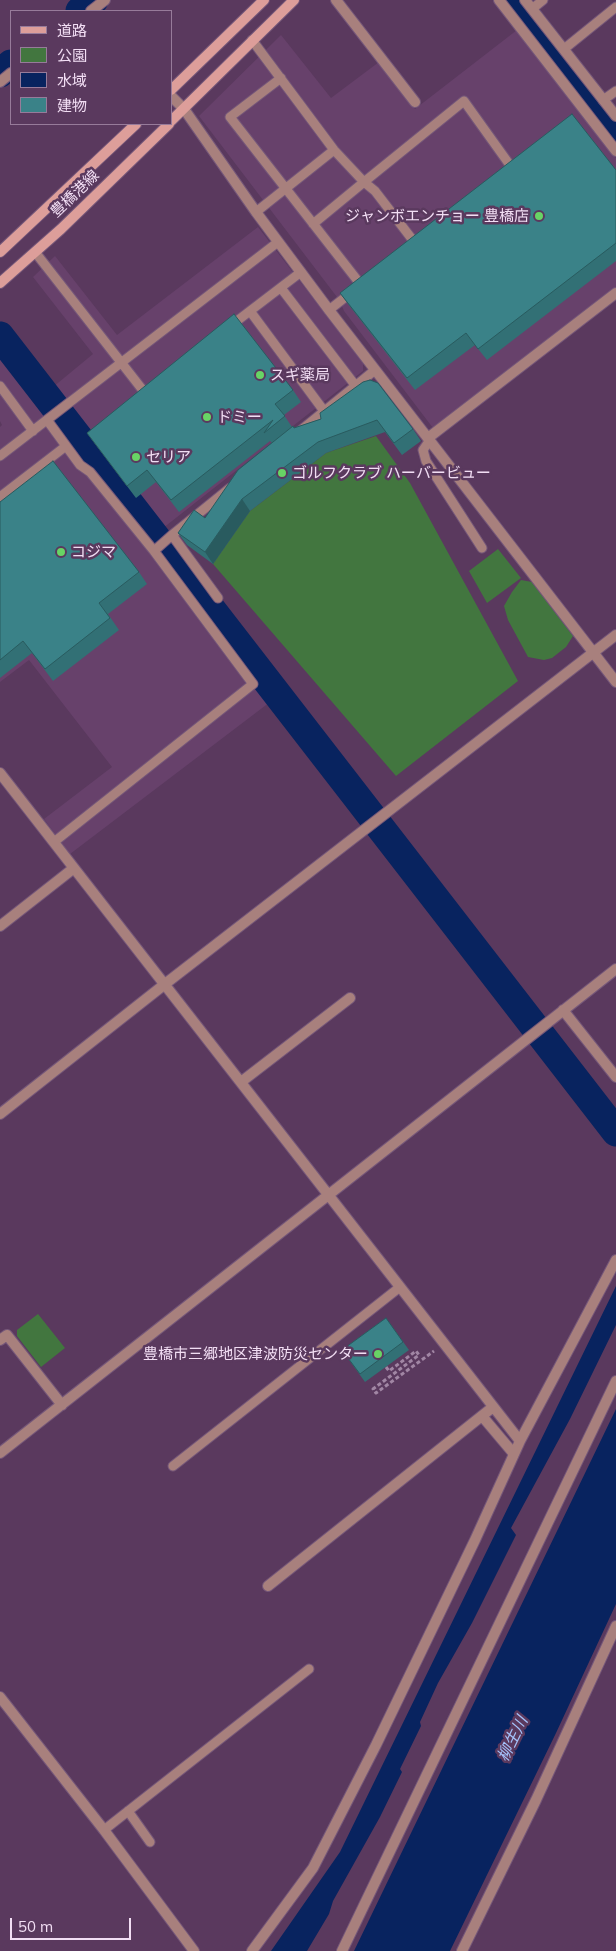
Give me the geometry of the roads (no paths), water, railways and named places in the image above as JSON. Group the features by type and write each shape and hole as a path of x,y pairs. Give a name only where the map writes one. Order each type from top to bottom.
{"main road":[{"path":"172,89 264,0"},
{"name":"豊橋港線","path":"172,121 294,0"},
{"name":"豊橋港線","path":"0,252 135,125"},
{"name":"豊橋港線","path":"0,282 168,125"}],"street":[{"path":"94,7 105,0"},
{"path":"336,0 415,102"},
{"path":"499,0 616,151"},
{"path":"525,0 616,116"},
{"path":"0,82 10,74"},
{"path":"172,97 184,109 256,212 329,310 616,682"},
{"path":"429,439 616,293"},
{"path":"0,1114 616,635"},
{"path":"0,773 520,1441"},
{"path":"0,926 74,868"},
{"path":"0,1453 616,969"},
{"path":"241,1082 350,998"},
{"path":"563,1010 616,1077"},
{"path":"252,1951 313,1868 376,1745 476,1540 520,1441 616,1260"},
{"path":"0,1340 7,1335 62,1405"},
{"path":"342,1951 616,1381"},
{"path":"268,1586 494,1407"},
{"path":"482,1416 514,1454"},
{"path":"462,1951 536,1800 616,1626"},
{"path":"0,1696 104,1830 194,1951"}],"lane":[{"path":"532,9 543,0"},
{"path":"564,49 616,7"},
{"path":"252,40 334,150 375,191 419,240 407,249"},
{"path":"281,78 230,117 361,285"},
{"path":"603,100 616,90"},
{"path":"313,224 464,101 512,168 504,174"},
{"path":"256,212 334,150"},
{"path":"0,456 278,242"},
{"path":"34,252 145,392 160,381"},
{"path":"220,335 301,272"},
{"path":"329,310 368,279"},
{"path":"281,288 355,385"},
{"path":"250,312 324,411"},
{"path":"294,436 375,370"},
{"path":"0,386 32,431"},
{"path":"50,418 66,446 80,465 90,472 218,598"},
{"path":"429,439 423,450 426,461 482,548"},
{"path":"0,496 66,446"},
{"path":"162,543 240,479"},
{"path":"54,842 253,684 162,543"},
{"path":"173,1466 400,1286"},
{"path":"104,1830 309,1669"},
{"path":"128,1811 150,1842"}],"water":[{"path":"616,1286 616,1325 570,1419 511,1528 516,1535 472,1623 438,1683 420,1722 421,1726 400,1769 402,1772 380,1817 333,1901 329,1914 307,1951 271,1951 340,1852"},
{"name":"柳生川","path":"616,1409 616,1604 556,1733 450,1951 354,1951"}],"waterway":[{"path":"81,10 94,0"},
{"path":"514,0 616,132"},
{"path":"0,73 10,65"},
{"path":"0,336 616,1132"}],"place":[{"name":"ジャンボエンチョー 豊橋店","path":"539,216"},
{"name":"スギ薬局","path":"260,375"},
{"name":"ドミー","path":"207,417"},
{"name":"セリア","path":"136,457"},
{"name":"ゴルフクラブ ハーバービュー","path":"282,473"},
{"name":"コジマ","path":"61,552"},
{"name":"豊橋市三郷地区津波防災センター","path":"378,1354"}]}
